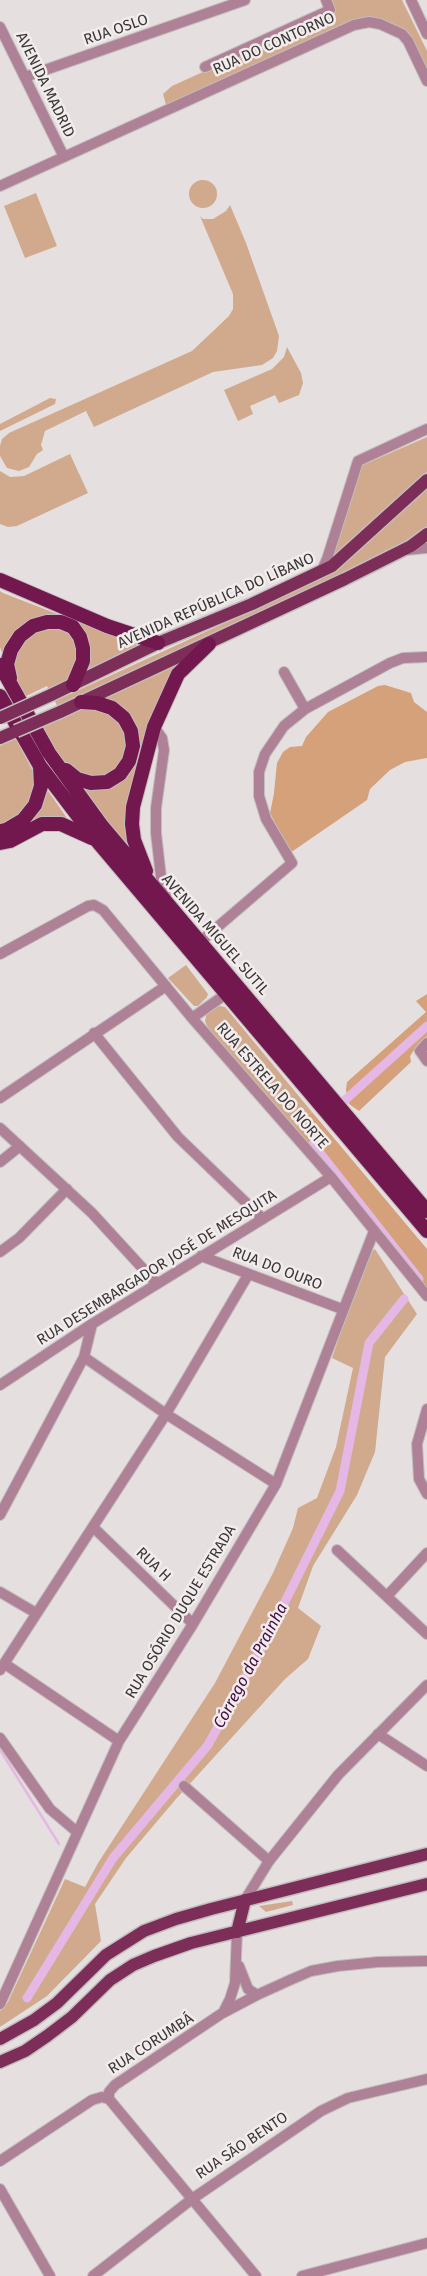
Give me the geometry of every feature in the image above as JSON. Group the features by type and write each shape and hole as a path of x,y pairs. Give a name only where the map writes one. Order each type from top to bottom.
{"highway":[{"path":"0,580 107,626 158,643"},
{"path":"7,694 7,664 12,650 20,636 33,626 46,622 61,622 73,627 80,637 83,648 83,661 73,685"},
{"path":"156,892 141,863 134,840 132,824 133,806 154,726 178,674 209,644"},
{"name":"AVENIDA MIGUEL SUTIL","path":"0,665 7,694 40,766 97,841 427,1231"},
{"name":"AVENIDA MIGUEL SUTIL","path":"7,694 26,714 54,761 102,826 427,1210"},
{"path":"54,761 77,778 92,783 107,782 120,774 129,761 133,746 131,731 124,718 112,708 97,703 81,702"},
{"path":"0,831 6,830 23,820 35,805 41,786 40,766"},
{"path":"0,843 10,841 25,831 42,824 61,824 97,841"}],"main road":[{"name":"AVENIDA REPÚBLICA DO LÍBANO","path":"0,718 158,643 245,607 332,566 427,480"},
{"path":"0,738 209,644 427,538"},
{"path":"0,2039 34,2020 57,2003 106,1955 144,1931 176,1919 245,1900 427,1854"},
{"path":"0,2062 24,2051 47,2036 72,2016 110,1980 133,1965 154,1956 191,1943 427,1884"},
{"path":"237,1932 245,1900"}],"street":[{"name":"RUA OSLO","path":"25,77 245,0"},
{"path":"411,0 427,34"},
{"path":"206,66 328,5"},
{"name":"RUA DO CONTORNO","path":"64,157 193,97 362,23 388,26 405,37 427,81"},
{"name":"AVENIDA MADRID","path":"0,26 64,157"},
{"path":"0,186 64,157"},
{"path":"319,573 325,566 358,460 427,429"},
{"path":"200,942 292,863 266,819 259,796 259,772 265,754 284,726 305,709 390,663 403,658 427,658"},
{"path":"284,672 305,709"},
{"path":"154,726 162,738 164,750 156,808 156,833 161,877 168,904"},
{"name":"RUA ESTRELA DO NORTE","path":"0,954 88,906 94,905 103,910 192,1018 331,1177 427,1296"},
{"path":"0,1098 166,986"},
{"path":"192,1018 226,994"},
{"path":"94,1033 178,1137 263,1219"},
{"path":"427,1042 420,1051 427,1061"},
{"path":"0,1128 67,1189 157,1284"},
{"path":"0,1162 20,1146"},
{"name":"RUA DESEMBARGADOR JOSÉ DE MESQUITA","path":"0,1385 92,1324 331,1177"},
{"path":"0,1252 18,1238 67,1189"},
{"name":"RUA OSÓRIO DUQUE ESTRADA","path":"0,2004 119,1741 193,1624 276,1484 342,1309 374,1231"},
{"name":"RUA DO OURO","path":"201,1256 342,1309"},
{"path":"119,1741 3,1667 36,1613 166,1414 248,1275"},
{"path":"0,1515 84,1357 92,1324"},
{"path":"84,1357 166,1414 276,1484"},
{"path":"427,1409 417,1444 419,1479 427,1494"},
{"name":"RUA H","path":"93,1527 193,1624"},
{"path":"337,1550 427,1634"},
{"path":"387,1596 427,1553"},
{"path":"0,1592 36,1613"},
{"path":"245,1900 269,1861 338,1775 427,1685"},
{"path":"378,1734 427,1766"},
{"path":"0,1738 50,1810 77,1832"},
{"path":"184,1786 269,1861"},
{"path":"256,1880 256,1886 260,1891 270,1894"},
{"name":"RUA CORUMBÁ","path":"221,2014 233,1993 237,1961 237,1932"},
{"name":"RUA CORUMBÁ","path":"0,2161 92,2100 102,2097 109,2099 109,2092 115,2085 221,2014 257,1995 248,1989 237,1961"},
{"path":"257,1995 311,1971 378,1962 427,1962"},
{"name":"RUA SÃO BENTO","path":"93,2276 192,2198 321,2111 348,2098 427,2079"},
{"path":"109,2099 256,2276"},
{"path":"0,2189 50,2276"},
{"path":"302,2276 427,2243"}],"shaded area":[{"path":"331,0 402,0 427,51 427,75 397,26 374,19 166,105 163,94 172,86 333,13"},
{"path":"203,180 213,184 217,194 213,204 203,208 193,204 189,194 193,184"},
{"path":"36,193 57,246 25,258 4,206"},
{"path":"230,205 246,243 279,336 277,351 273,358 262,365 213,372 94,427 86,411 45,431 41,445 43,450 37,454 29,467 19,471 7,468 0,456 0,446 2,439 9,433 192,351 229,316 233,309 233,294 200,216 203,219 213,219 226,211"},
{"path":"287,347 301,373 303,383 299,395 279,403 275,395 250,406 253,414 238,421 224,390 272,369 284,357"},
{"path":"50,398 56,399 55,404 0,431 0,424"},
{"path":"427,437 427,472 329,561 358,471 363,465"},
{"path":"70,454 88,493 17,526 8,527 0,524 0,471 10,477 24,476"},
{"path":"427,486 427,526 406,544 58,708 55,701 323,578"},
{"path":"0,591 140,646 85,673 85,638 53,618 3,656 0,647"},
{"path":"60,627 70,631 75,639 78,660 67,681 49,690 47,686 24,697 16,681 12,665 16,652 23,640 35,631"},
{"path":"183,661 126,825 128,847 80,786 95,788 138,749 101,696"},
{"path":"385,685 411,693 414,702 427,712 427,758 405,762 390,770 370,789 367,800 290,853 270,813 277,763 283,752 290,747 302,746 306,737 328,712 378,686"},
{"path":"93,706 120,720 128,734 129,749 116,773 89,779 64,764 41,727 78,708"},
{"path":"16,739 35,775 36,791 30,806 19,818 0,827 0,746"},
{"path":"46,788 69,821 12,832"},
{"path":"186,965 208,994 198,1006 194,1006 168,978"},
{"path":"427,994 427,1036 419,1043 410,1056 411,1062 359,1111 349,1104 346,1090 347,1082 426,1012 416,1001"},
{"path":"220,1006 225,1007 312,1112 295,1128 208,1028 205,1021 207,1012"},
{"path":"312,1112 427,1249 427,1291 295,1128"},
{"path":"375,1249 417,1314 385,1357 375,1452 357,1495 313,1566 298,1608 321,1626 308,1659 285,1679 176,1799 126,1858 95,1904 101,1941 47,1996 0,2027 0,2011 8,2002 65,1879 85,1887 98,1863 215,1683 273,1573 293,1528 298,1508 317,1498 336,1447 353,1368 332,1358 366,1256"},
{"path":"292,1901 293,1905 266,1912 259,1906"}],"waterway":[{"name":"Córrego da Prainha","path":"344,1101 427,1026"},
{"name":"Córrego da Prainha","path":"313,1144 419,1279"},
{"name":"Córrego da Prainha","path":"27,1998 113,1858 208,1745 269,1634 340,1491 369,1343 404,1299"},
{"path":"0,1750 59,1844"}]}
